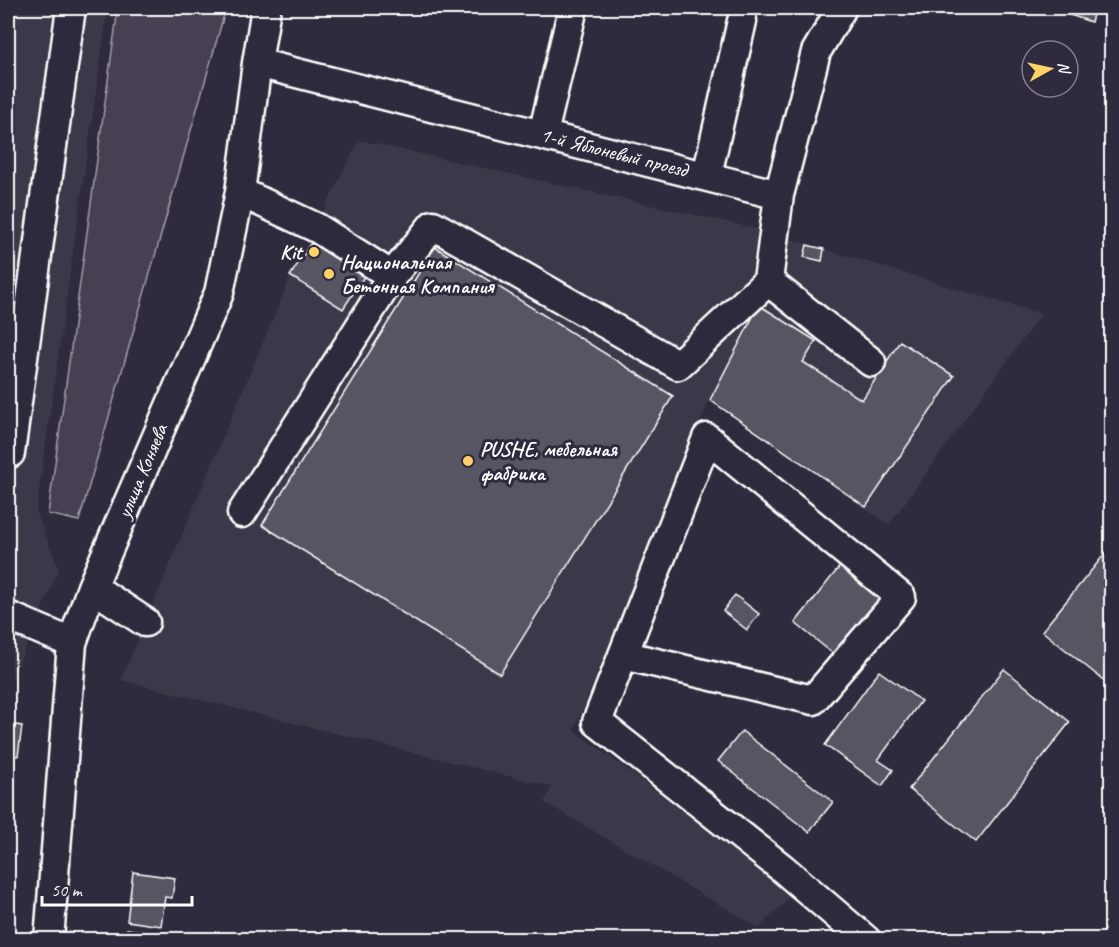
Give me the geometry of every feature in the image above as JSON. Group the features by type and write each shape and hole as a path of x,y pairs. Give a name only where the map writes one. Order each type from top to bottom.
{"street":[{"path":"8,453 10,453 71,8"},
{"name":"улица Коняева","path":"49,939 72,643 92,587 219,293 240,192 256,63 266,8"},
{"path":"543,134 573,8"},
{"path":"242,513 392,276 433,225 678,365 768,281 778,195 816,52 842,8"},
{"path":"707,176 742,21"},
{"name":"1-й Яблоневый проезд","path":"256,63 778,195"},
{"path":"240,192 318,228 392,276"},
{"path":"768,281 871,362"},
{"path":"623,655 813,700 901,597 707,438 597,722 782,868 866,939"},
{"path":"92,587 145,622"},
{"path":"8,616 72,643"}],"shaded area":[{"path":"8,8 108,8 36,512 59,569 8,689"},
{"path":"118,8 226,8 79,521 48,514"},
{"path":"359,140 754,228 1041,314 889,525 709,401 574,730 793,894 759,928 544,802 552,787 121,680 293,271"}],"building":[{"path":"688,8 718,8 716,14"},
{"path":"1049,8 1095,8 1091,22"},
{"name":"Национальная Бетонная Компания","path":"314,238 367,272 343,309 290,276"},
{"path":"807,245 824,249 822,261 804,257"},
{"name":"PUSHE, мебельная фабрика","path":"435,247 673,396 500,674 262,525"},
{"path":"759,305 816,341 803,362 862,400 900,341 954,376 866,507 710,400"},
{"path":"1112,545 1112,687 1042,631"},
{"path":"841,565 883,598 836,656 795,623"},
{"path":"735,595 759,614 747,630 723,611"},
{"path":"1004,669 1070,722 976,842 909,789"},
{"path":"879,671 921,701 878,760 893,770 882,786 825,745"},
{"path":"8,724 22,726 18,756 8,755"},
{"path":"742,731 833,802 809,832 718,761"},
{"path":"133,872 175,878 172,898 165,897 161,926 127,921"},
{"path":"127,929 153,933 152,940 126,940"}],"place":[{"name":"Kit","path":"314,252"},
{"name":"Национальная Бетонная Компания","path":"329,274"},
{"name":"PUSHE, мебельная фабрика","path":"468,461"}]}
